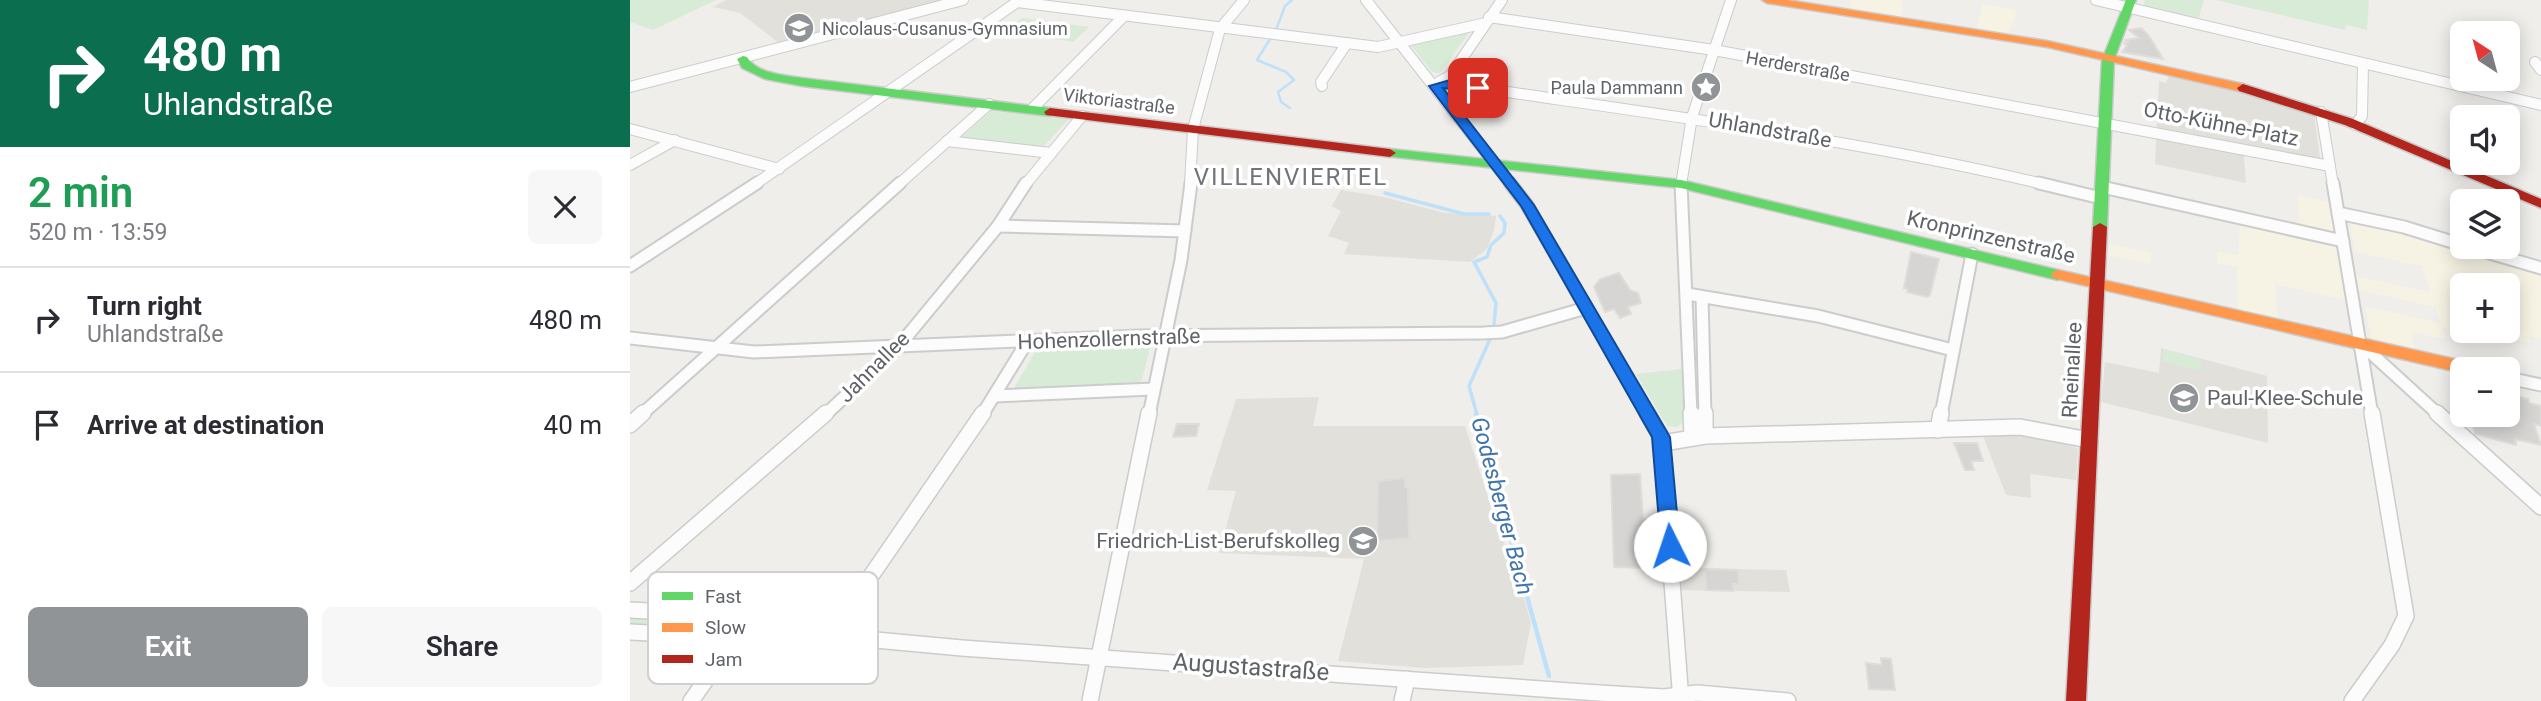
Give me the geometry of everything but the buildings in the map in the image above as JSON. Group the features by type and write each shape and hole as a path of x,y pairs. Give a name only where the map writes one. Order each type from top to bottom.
{"street":[{"path":"630,87 963,0"},
{"path":"1090,701 1153,388 1166,336 1185,231 1193,164 1193,129 1220,29 1244,0"},
{"path":"1366,0 1527,205 1663,443 1680,699"},
{"path":"1448,81 1502,0"},
{"path":"1699,436 1689,358 1681,184 1692,117 1731,0"},
{"name":"Otto-Kühne-Platz","path":"1767,0 2086,50 2112,48 2321,112 2541,204"},
{"path":"2096,0 2130,3 2364,64 2541,105"},
{"path":"630,266 779,169 1019,1 1123,17 1378,47 1488,20"},
{"name":"Rheinallee","path":"2077,701 2105,123 2112,48 2130,3"},
{"path":"1032,109 1123,17"},
{"name":"Herderstraße","path":"1488,20 1714,50 2105,123"},
{"path":"1322,86 1321,82 1332,63 1347,43"},
{"name":"Viktoriastraße","path":"743,59 746,66 782,79 1497,166"},
{"path":"2355,125 2362,116 2364,64"},
{"name":"Uhlandstraße","path":"1434,85 1448,81 1692,117 1916,156 2343,241"},
{"path":"630,425 989,104"},
{"path":"2321,112 2406,616 2392,645 2352,701"},
{"name":"Jahnallee","path":"630,583 793,444 898,347 998,226 1027,182 1082,116"},
{"name":"Otto-Kühne-Platz","path":"2105,123 2330,166"},
{"path":"630,130 779,169"},
{"path":"630,165 676,141"},
{"path":"947,141 1051,153"},
{"name":"Kronprinzenstraße","path":"1497,166 1681,184 2450,364"},
{"path":"2338,213 2404,227 2450,241"},
{"path":"998,226 1185,231"},
{"path":"1938,430 1972,254"},
{"path":"2510,259 2541,268"},
{"path":"1687,294 1818,316 1953,350"},
{"path":"1699,436 1704,358 1702,297"},
{"name":"Hohenzollernstraße","path":"630,338 754,352 1166,336 1502,332 1586,308"},
{"path":"871,572 995,396 1027,342"},
{"path":"2360,344 2541,507"},
{"path":"1689,358 1704,358"},
{"path":"2520,380 2541,385"},
{"path":"995,396 1153,388"},
{"path":"1663,443 1699,436 2036,428 2090,440"},
{"name":"Augustastraße","path":"630,610 648,611"},
{"name":"Augustastraße","path":"630,632 648,633"},
{"name":"Augustastraße","path":"878,640 1599,694 1680,699 1697,693 1788,701"},
{"path":"1402,701 1407,679"},
{"path":"691,701 703,684"}],"shaded area":[{"name":"Nicolaus-Cusanus-Gymnasium","path":"726,0 945,0 780,44 740,13 713,7"},
{"path":"1851,0 1903,0 1901,17 1849,9"},
{"path":"1983,4 2017,10 2009,33 1977,28"},
{"path":"2170,73 2227,86 2314,114 2320,158 2243,146 2246,183 2155,164 2159,81 2166,83"},
{"path":"1341,190 1384,197 1445,213 1496,216 1494,230 1487,249 1470,262 1344,254 1349,243 1328,236 1341,211 1332,206"},
{"path":"2298,195 2336,204 2349,275 2430,292 2422,266 2355,252 2350,223 2354,221 2412,233 2450,245 2450,259 2496,259 2541,273 2541,339 2529,336 2531,343 2520,341 2520,273 2450,273 2450,329 2442,327 2446,339 2411,332 2415,353 2372,343 2365,306 2440,323 2435,307 2352,288 2353,302 2275,284 2278,324 2238,315 2237,267 2217,263 2217,252 2239,255 2240,218 2300,232"},
{"path":"2109,244 2151,253 2151,264 2109,255"},
{"name":"Paul-Klee-Schule","path":"2161,348 2267,376 2268,443 2101,402 2105,362 2159,373"},
{"name":"Friedrich-List-Berufskolleg","path":"1319,397 1313,426 1465,426 1498,528 1518,577 1531,623 1523,665 1425,668 1338,661 1364,559 1219,553 1236,491 1207,490 1236,399"},
{"path":"2032,435 2078,448 2076,480 2030,474 2031,498 2006,495 1983,436"},
{"path":"1680,568 1786,570 1790,592 1682,590"}],"green space":[{"path":"630,0 716,0 653,30 630,22"},
{"path":"2145,0 2204,0 2198,20 2143,7"},
{"path":"2216,0 2369,0 2367,30 2346,25 2345,30"},
{"path":"1022,18 1089,27 1073,42 1005,31"},
{"path":"1471,30 1440,73 1432,72 1409,43"},
{"path":"991,111 1069,119 1042,148 962,137"},
{"path":"1146,342 1150,348 1142,380 1136,385 1014,388 1035,352 1044,348"},
{"path":"2163,349 2200,359 2201,371 2163,361"},
{"path":"1682,369 1684,421 1677,427 1667,426 1636,374"},
{"path":"630,615 648,616 648,628 630,627"}],"waterway":[{"name":"Godesberger Bach","path":"1276,30 1285,6 1292,0"},
{"name":"Godesberger Bach","path":"1270,39 1257,60 1286,72 1294,80 1278,92 1281,102 1290,108"},
{"name":"Godesberger Bach","path":"1385,193 1464,214 1489,214"},
{"name":"Godesberger Bach","path":"1494,324 1496,303 1474,262 1487,257 1491,245 1504,233 1505,223 1500,216"},
{"name":"Godesberger Bach","path":"1477,415 1469,386 1490,339"},
{"name":"Godesberger Bach","path":"1476,413 1549,676"}],"traffic: fast":[{"path":"2100,227 2108,60 2131,0"},
{"path":"743,59 746,66 769,76 802,82 1050,112"},
{"path":"1390,153 1681,184 2058,275"}],"traffic: slow":[{"path":"1767,0 2047,44 2243,88"},
{"path":"2058,275 2450,364"}],"traffic: jam":[{"path":"2243,88 2349,122 2541,204"},
{"path":"1050,112 1390,153"},
{"path":"2076,701 2100,227"}],"place":[{"name":"Nicolaus-Cusanus-Gymnasium","path":"799,28"},
{"name":"Paula Dammann","path":"1706,87"},
{"name":"Paul-Klee-Schule","path":"2184,398"},
{"name":"Friedrich-List-Berufskolleg","path":"1363,541"}],"district":[{"name":"VILLENVIERTEL","path":"1291,177"}],"route":[{"path":"1478,88 1450,84 1435,86 1527,205 1661,437 1670,546"}]}
